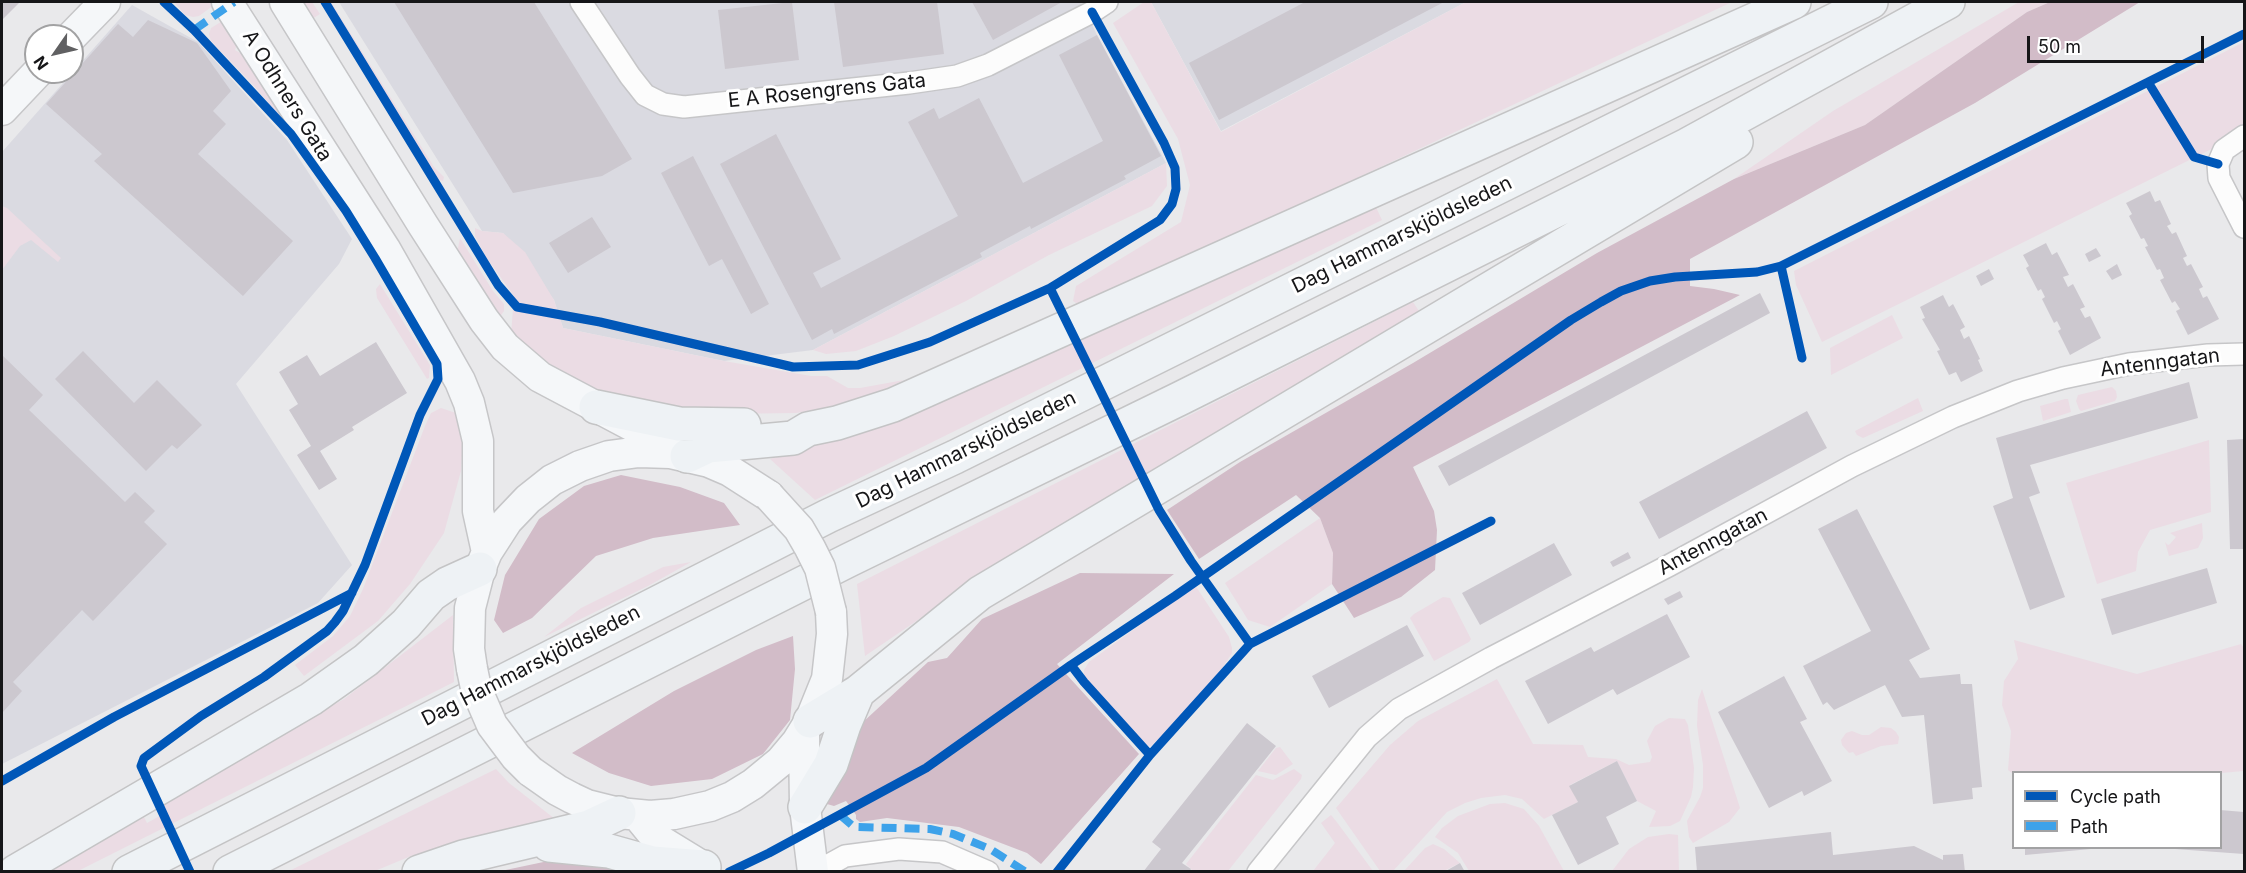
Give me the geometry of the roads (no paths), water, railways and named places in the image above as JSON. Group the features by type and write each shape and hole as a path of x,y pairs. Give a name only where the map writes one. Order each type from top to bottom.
{"main road":[{"path":"678,454 708,446 793,438 808,429 837,423 893,405 1794,2"},
{"name":"Dag Hammarskjöldsleden","path":"129,872 828,516 987,441 1871,2"},
{"path":"230,872 849,560 1179,399 1676,150 1948,2"},
{"path":"807,726 858,692 980,593 1974,2"},
{"path":"596,406 679,424 791,425 808,429"},
{"path":"15,872 311,699 366,660 406,624 431,595 484,560"},
{"path":"805,807 831,764 858,692"},
{"path":"419,872 463,857 589,827 628,814"},
{"path":"527,843 609,851 652,863 707,869"}],"street":[{"path":"84,24 105,2"},
{"name":"A Odhners Gata","path":"227,2 385,249 460,381 469,403 478,441 478,511 484,560"},
{"path":"285,2 484,320 505,347 540,377 569,394 596,406 678,454 730,471 769,496 799,529 820,568 831,612 832,645 827,679 807,726 772,769 732,797 686,813 662,816 628,814 595,807 572,798 531,771 516,757 492,725 476,688 469,649 470,608 484,560 517,509 540,489 566,472 624,453 678,454"},
{"name":"E A Rosengrens Gata","path":"581,2 630,76 645,94 663,104 684,107 957,76 988,65 1092,12 1107,2"},
{"path":"2,110 27,84"},
{"path":"2244,136 2224,150 2218,164 2219,178 2244,227"},
{"name":"Antenngatan","path":"1258,872 1367,737 1399,709 1852,466 1953,417 2041,384 2129,364 2208,355 2244,354"},
{"path":"807,726 805,807 814,872 845,856 899,849 942,852 988,872"},
{"path":"628,814 656,838 707,869"}]}
